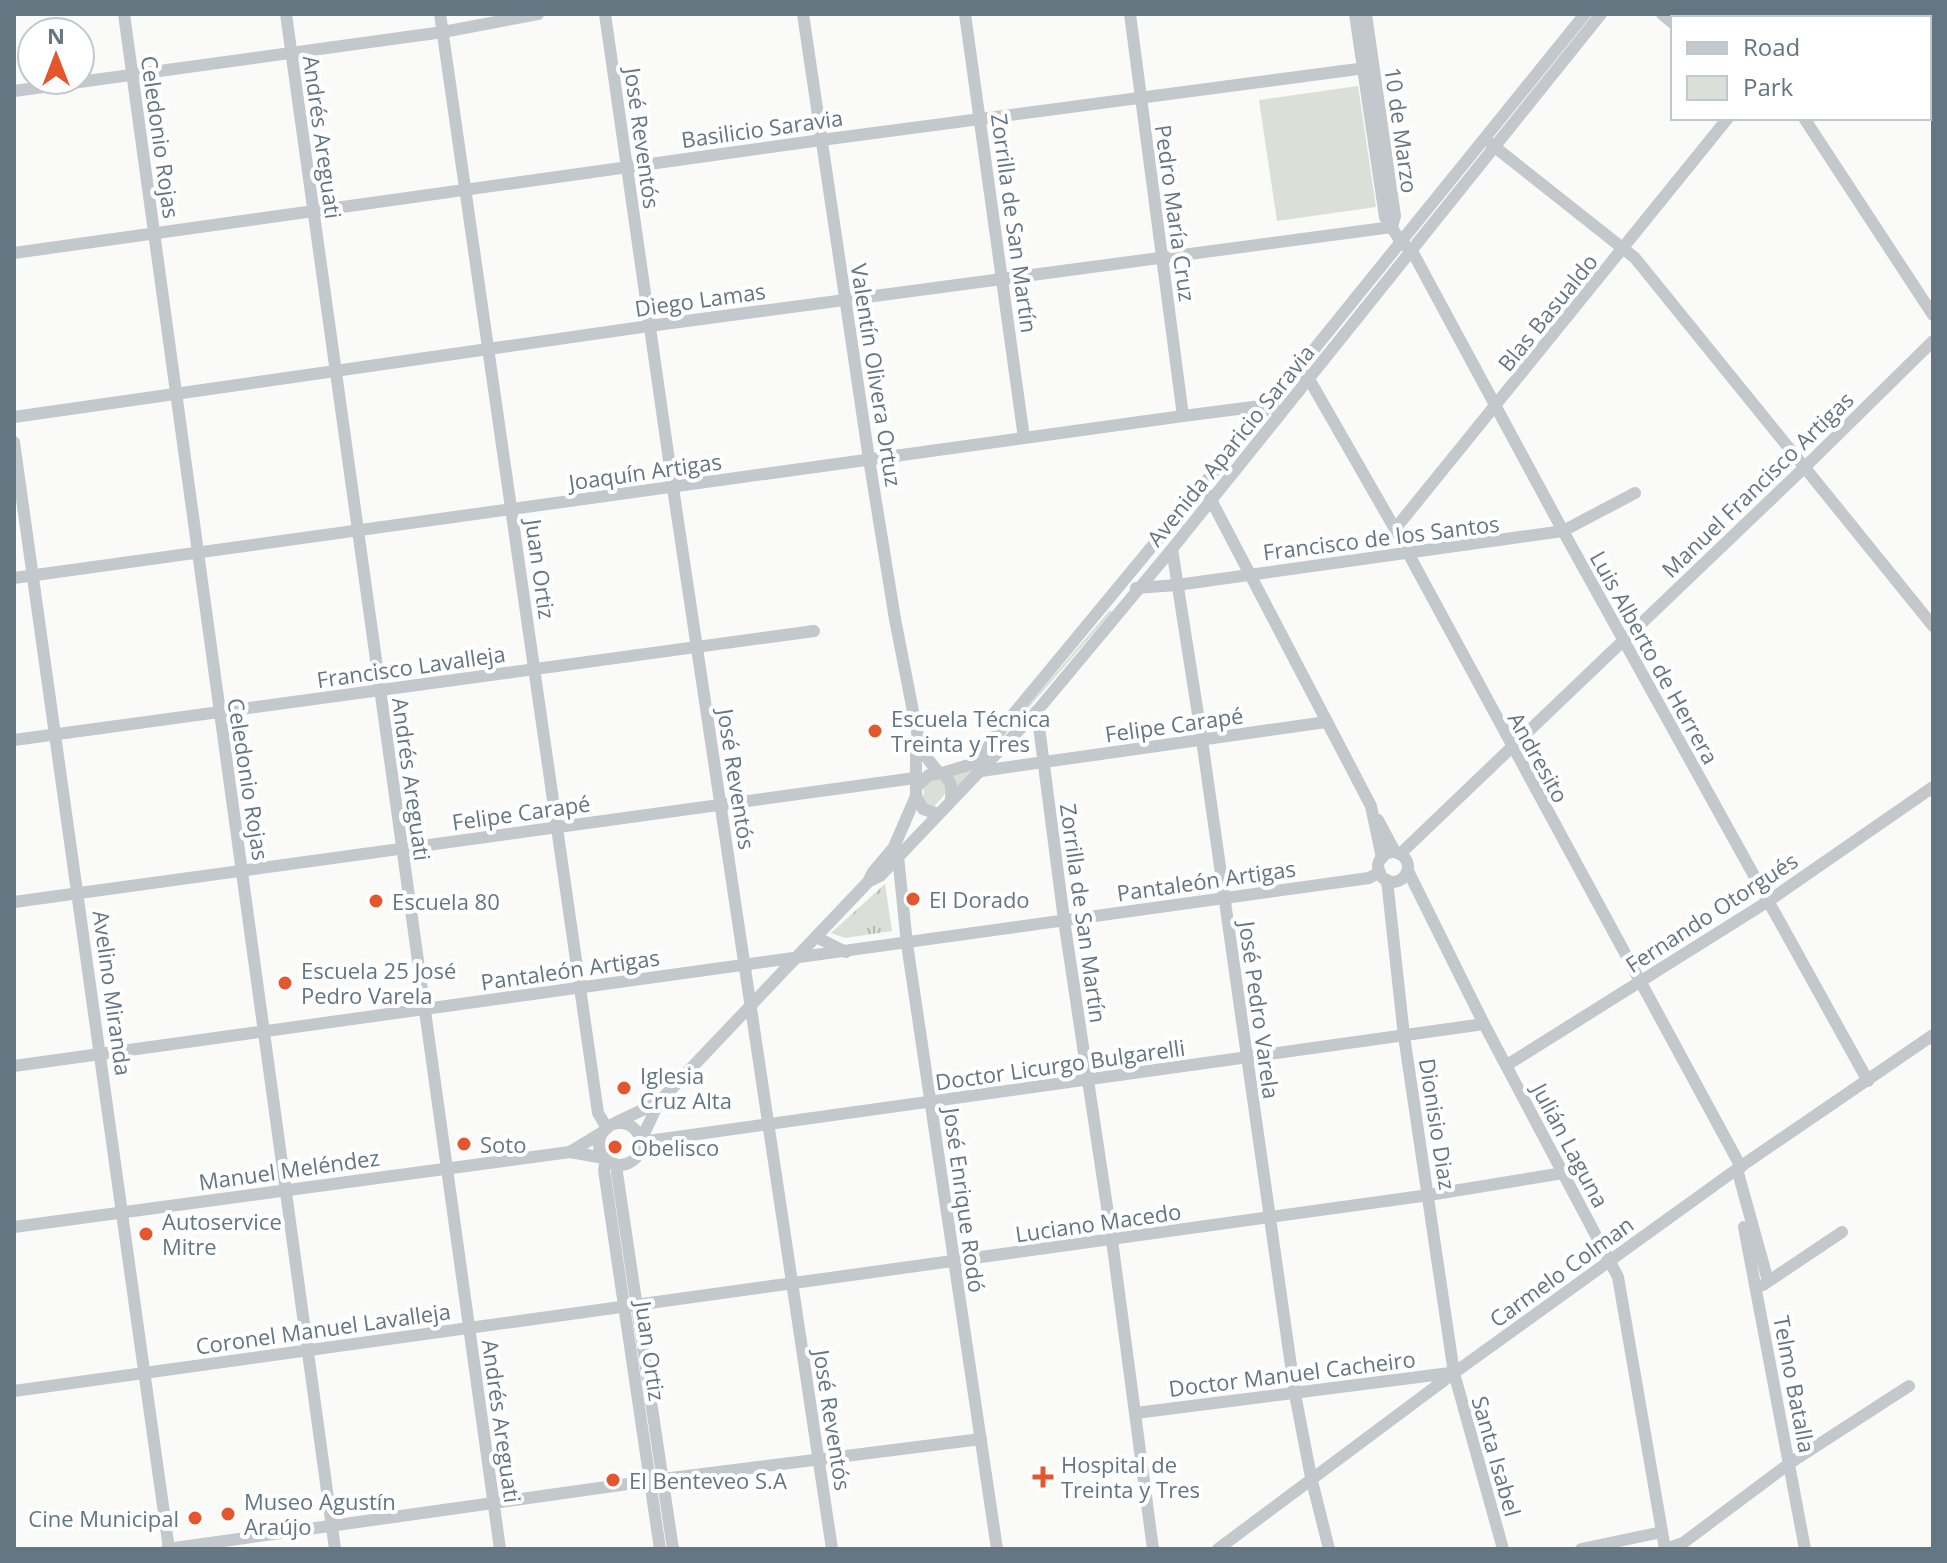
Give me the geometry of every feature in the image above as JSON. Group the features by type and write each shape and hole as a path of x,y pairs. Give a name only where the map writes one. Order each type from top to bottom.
{"street":[{"name":"Celedonio Rojas","path":"124,14 335,1549"},
{"name":"Andrés Areguati","path":"286,14 500,1549"},
{"name":"Juan Ortiz","path":"440,14 598,1113 608,1128"},
{"path":"14,91 443,32 538,14"},
{"name":"José Reventós","path":"605,14 832,1549"},
{"name":"Valentín Olivera Ortuz","path":"803,14 895,619 919,742 940,773"},
{"name":"Zorrilla de San Martín","path":"965,14 1024,438"},
{"name":"Pedro María Cruz","path":"1130,14 1183,416"},
{"name":"10 de Marzo","path":"1355,14 1395,216 1392,227"},
{"name":"10 de Marzo","path":"1366,14 1368,68"},
{"name":"Avenida Aparicio Saravia","path":"868,882 880,876 1037,711 1172,549 1275,409 1298,370 1585,14"},
{"name":"Avenida Aparicio Saravia","path":"940,773 972,764 1200,489 1275,409 1309,379 1601,14"},
{"name":"Basilicio Saravia","path":"14,253 821,140 1368,68"},
{"name":"Blas Basualdo","path":"1395,529 1726,120"},
{"path":"1805,120 1933,315"},
{"path":"1484,139 1635,258 1933,626"},
{"path":"1392,227 1401,242 1412,251"},
{"name":"Diego Lamas","path":"14,417 336,369 1392,227"},
{"name":"Luis Alberto de Herrera","path":"1412,251 1563,531 1868,1081"},
{"name":"Manuel Francisco Artigas","path":"1398,853 1624,641 1933,341"},
{"name":"Andresito","path":"1298,370 1309,379 1395,529 1739,1168 1763,1285"},
{"name":"Joaquín Artigas","path":"14,578 1183,416 1275,409"},
{"name":"Avelino Miranda","path":"14,442 168,1549"},
{"path":"1200,489 1211,498 1371,806 1398,853 1407,861 1408,871 1397,881 1383,876 1371,806"},
{"name":"Francisco de los Santos","path":"1138,589 1563,531 1635,493"},
{"name":"José Pedro Varela","path":"1172,549 1295,1394 1329,1549"},
{"path":"1125,580 1138,589"},
{"name":"Francisco Lavalleja","path":"14,740 814,631"},
{"name":"Zorrilla de San Martín","path":"1037,711 1153,1549"},
{"name":"Felipe Carapé","path":"981,771 1326,722"},
{"name":"Valentín Olivera Ortuz","path":"916,787 916,747 919,742"},
{"path":"938,814 923,809 916,787 929,775 940,773 949,779 952,786 951,800"},
{"name":"Felipe Carapé","path":"14,902 890,782 916,787"},
{"name":"Avenida Aparicio Saravia","path":"641,1141 659,1102 868,882 894,847 916,787"},
{"name":"Fernando Otorgués","path":"1507,1065 1767,902 1933,787"},
{"path":"1382,858 1398,853"},
{"name":"José Enrique Rodó","path":"898,856 907,944 997,1549"},
{"name":"Julián Laguna","path":"1408,871 1484,1024 1618,1277 1665,1549"},
{"name":"Pantaleón Artigas","path":"14,1066 1383,876"},
{"name":"Dionisio Diaz","path":"1383,876 1454,1373"},
{"path":"816,937 846,952"},
{"name":"Doctor Licurgo Bulgarelli","path":"641,1141 1484,1024"},
{"name":"Carmelo Colman","path":"1218,1549 1311,1477 1611,1260 1933,1035"},
{"name":"Avenida Aparicio Saravia","path":"608,1128 659,1102"},
{"path":"631,1126 641,1141 640,1152 633,1161 618,1165 605,1159 599,1143 608,1128 631,1126"},
{"name":"Manuel Meléndez","path":"570,1152 608,1128"},
{"name":"Manuel Meléndez","path":"14,1227 570,1152 605,1159"},
{"name":"Juan Ortiz","path":"605,1159 604,1170 631,1306"},
{"name":"Juan Ortiz","path":"618,1165 631,1306 656,1480 660,1549"},
{"name":"Luciano Macedo","path":"631,1306 1429,1195 1563,1173"},
{"name":"Telmo Batalla","path":"1744,1227 1763,1285 1805,1549"},
{"path":"1763,1285 1842,1232"},
{"name":"Coronel Manuel Lavalleja","path":"14,1391 631,1306"},
{"name":"Doctor Manuel Cacheiro","path":"1136,1413 1454,1373"},
{"name":"Santa Isabel","path":"1454,1373 1503,1549"},
{"path":"1665,1549 1683,1543 1790,1463 1909,1386"},
{"path":"168,1549 656,1480 981,1439"},
{"name":"Juan Ortiz","path":"656,1480 673,1549"},
{"path":"1581,1549 1662,1532"}],"green space":[{"path":"1933,14 1933,31 1931,16 1880,16"},
{"path":"1358,86 1376,207 1277,221 1259,100"},
{"path":"1110,610 1112,612 955,792 949,774 974,768"},
{"path":"939,777 947,786 946,793 932,809 923,802 924,785"},
{"path":"885,884 892,931 845,938 831,933"}],"place":[{"name":"Escuela Técnica Treinta y Tres","path":"875,731"},
{"name":"El Dorado","path":"913,899"},
{"name":"Escuela 80","path":"376,901"},
{"name":"Escuela 25 José Pedro Varela","path":"285,983"},
{"name":"Iglesia Cruz Alta","path":"624,1088"},
{"name":"Soto","path":"464,1144"},
{"name":"Obelisco","path":"615,1147"},
{"name":"Autoservice Mitre","path":"146,1234"},
{"name":"Hospital de Treinta y Tres","path":"1043,1477"},
{"name":"El Benteveo S.A","path":"613,1480"},
{"name":"Museo Agustín Araújo","path":"228,1514"},
{"name":"Cine Municipal","path":"195,1518"}]}
